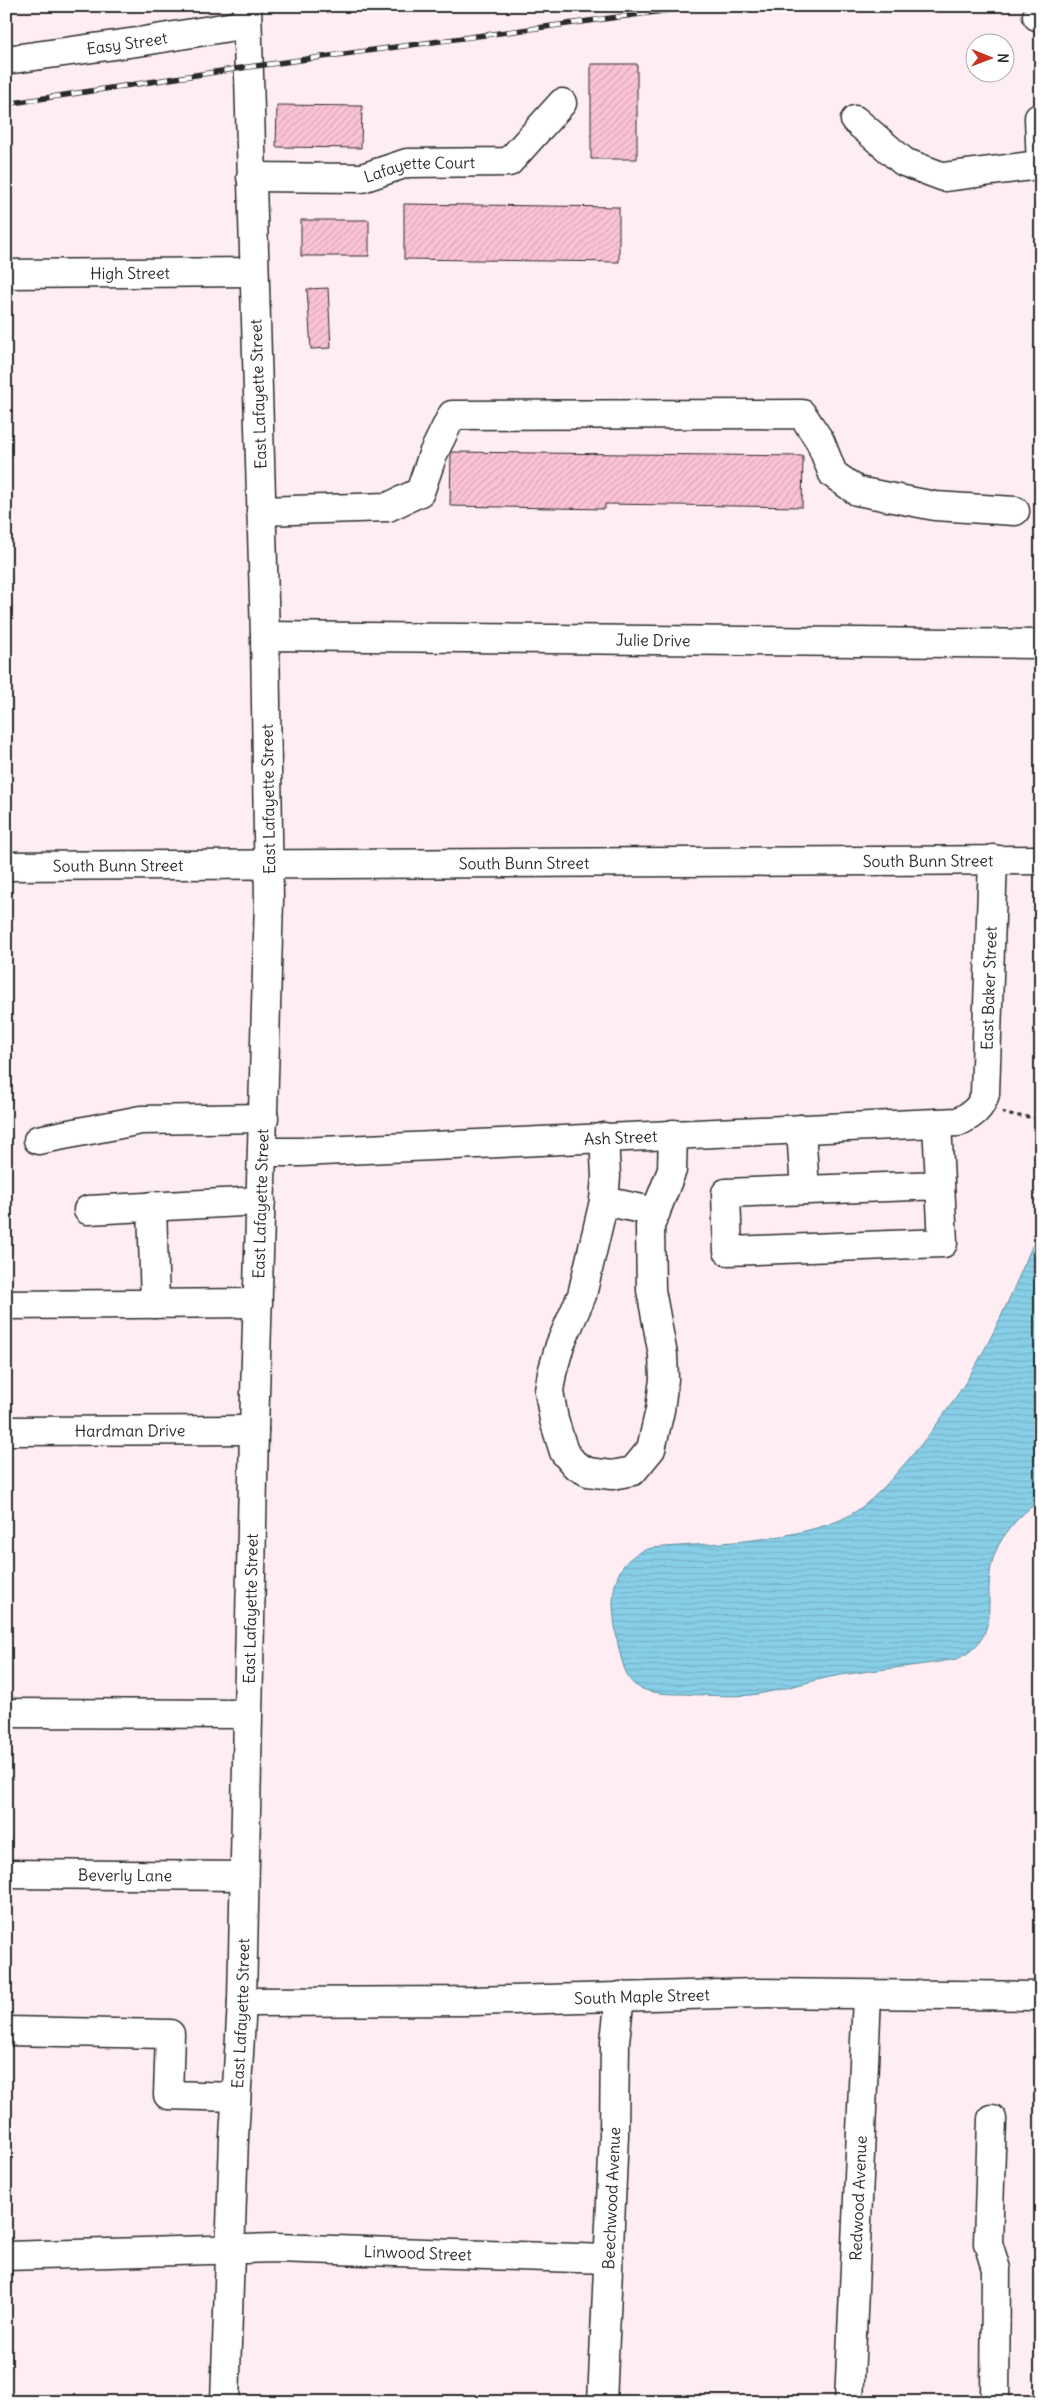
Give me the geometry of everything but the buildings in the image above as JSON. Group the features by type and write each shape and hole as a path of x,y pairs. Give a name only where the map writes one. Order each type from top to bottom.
{"street":[{"name":"Easy Street","path":"6,60 144,41 247,15"},
{"name":"East Lafayette Street","path":"225,2402 236,2097 242,2002 247,1714 270,864 247,15"},
{"name":"Lafayette Court","path":"251,177 362,178 407,163 509,162 562,103"},
{"path":"855,120 904,162 944,177 1040,166 1039,118 1041,117"},
{"name":"High Street","path":"6,274 254,272"},
{"path":"261,511 388,507 420,492 433,454 452,415 802,414 820,441 833,474 857,492 935,506 1015,511"},
{"name":"Julie Drive","path":"265,636 1041,644"},
{"name":"East Baker Street","path":"979,1107 987,1047 993,860"},
{"name":"South Bunn Street","path":"6,866 1041,860"},
{"name":"Ash Street","path":"263,1152 300,1152 958,1122 979,1107"},
{"path":"38,1140 141,1120 264,1118"},
{"path":"937,1123 943,1243 728,1251 726,1193 940,1186"},
{"path":"801,1129 805,1190"},
{"path":"604,1137 606,1176 604,1201 582,1295 560,1345 549,1392 554,1420 564,1452 575,1465 588,1472 612,1476 633,1471 651,1449 660,1410 664,1379 663,1355 651,1290 650,1226 672,1170 673,1134"},
{"path":"88,1210 261,1201"},
{"path":"604,1201 656,1212"},
{"path":"152,1206 155,1304"},
{"path":"6,1305 258,1304"},
{"name":"Hardman Drive","path":"6,1431 254,1430"},
{"path":"6,1713 247,1714"},
{"name":"Beverly Lane","path":"6,1874 244,1876"},
{"name":"South Maple Street","path":"242,2002 474,2000 757,1993 867,1996 1041,1996"},
{"name":"Beechwood Avenue","path":"602,2402 614,2134 615,2042 620,1996"},
{"name":"Redwood Avenue","path":"849,2402 867,1996"},
{"path":"6,2031 170,2034 168,2095 236,2097"},
{"path":"992,2119 988,2243 996,2269 995,2402"},
{"name":"Linwood Street","path":"6,2256 275,2248 607,2259"}],"path":[{"path":"979,1107 1009,1115 1041,1118"}],"water":[{"path":"1041,1226 1041,1500 1012,1525 996,1550 990,1574 986,1628 981,1639 972,1650 957,1659 841,1675 751,1695 664,1694 652,1692 635,1685 625,1670 621,1659 613,1610 614,1592 618,1575 627,1561 642,1551 651,1548 745,1541 792,1534 838,1521 865,1505 910,1458 960,1392 998,1324"}],"railway":[{"path":"6,104 248,67 700,6"}]}
